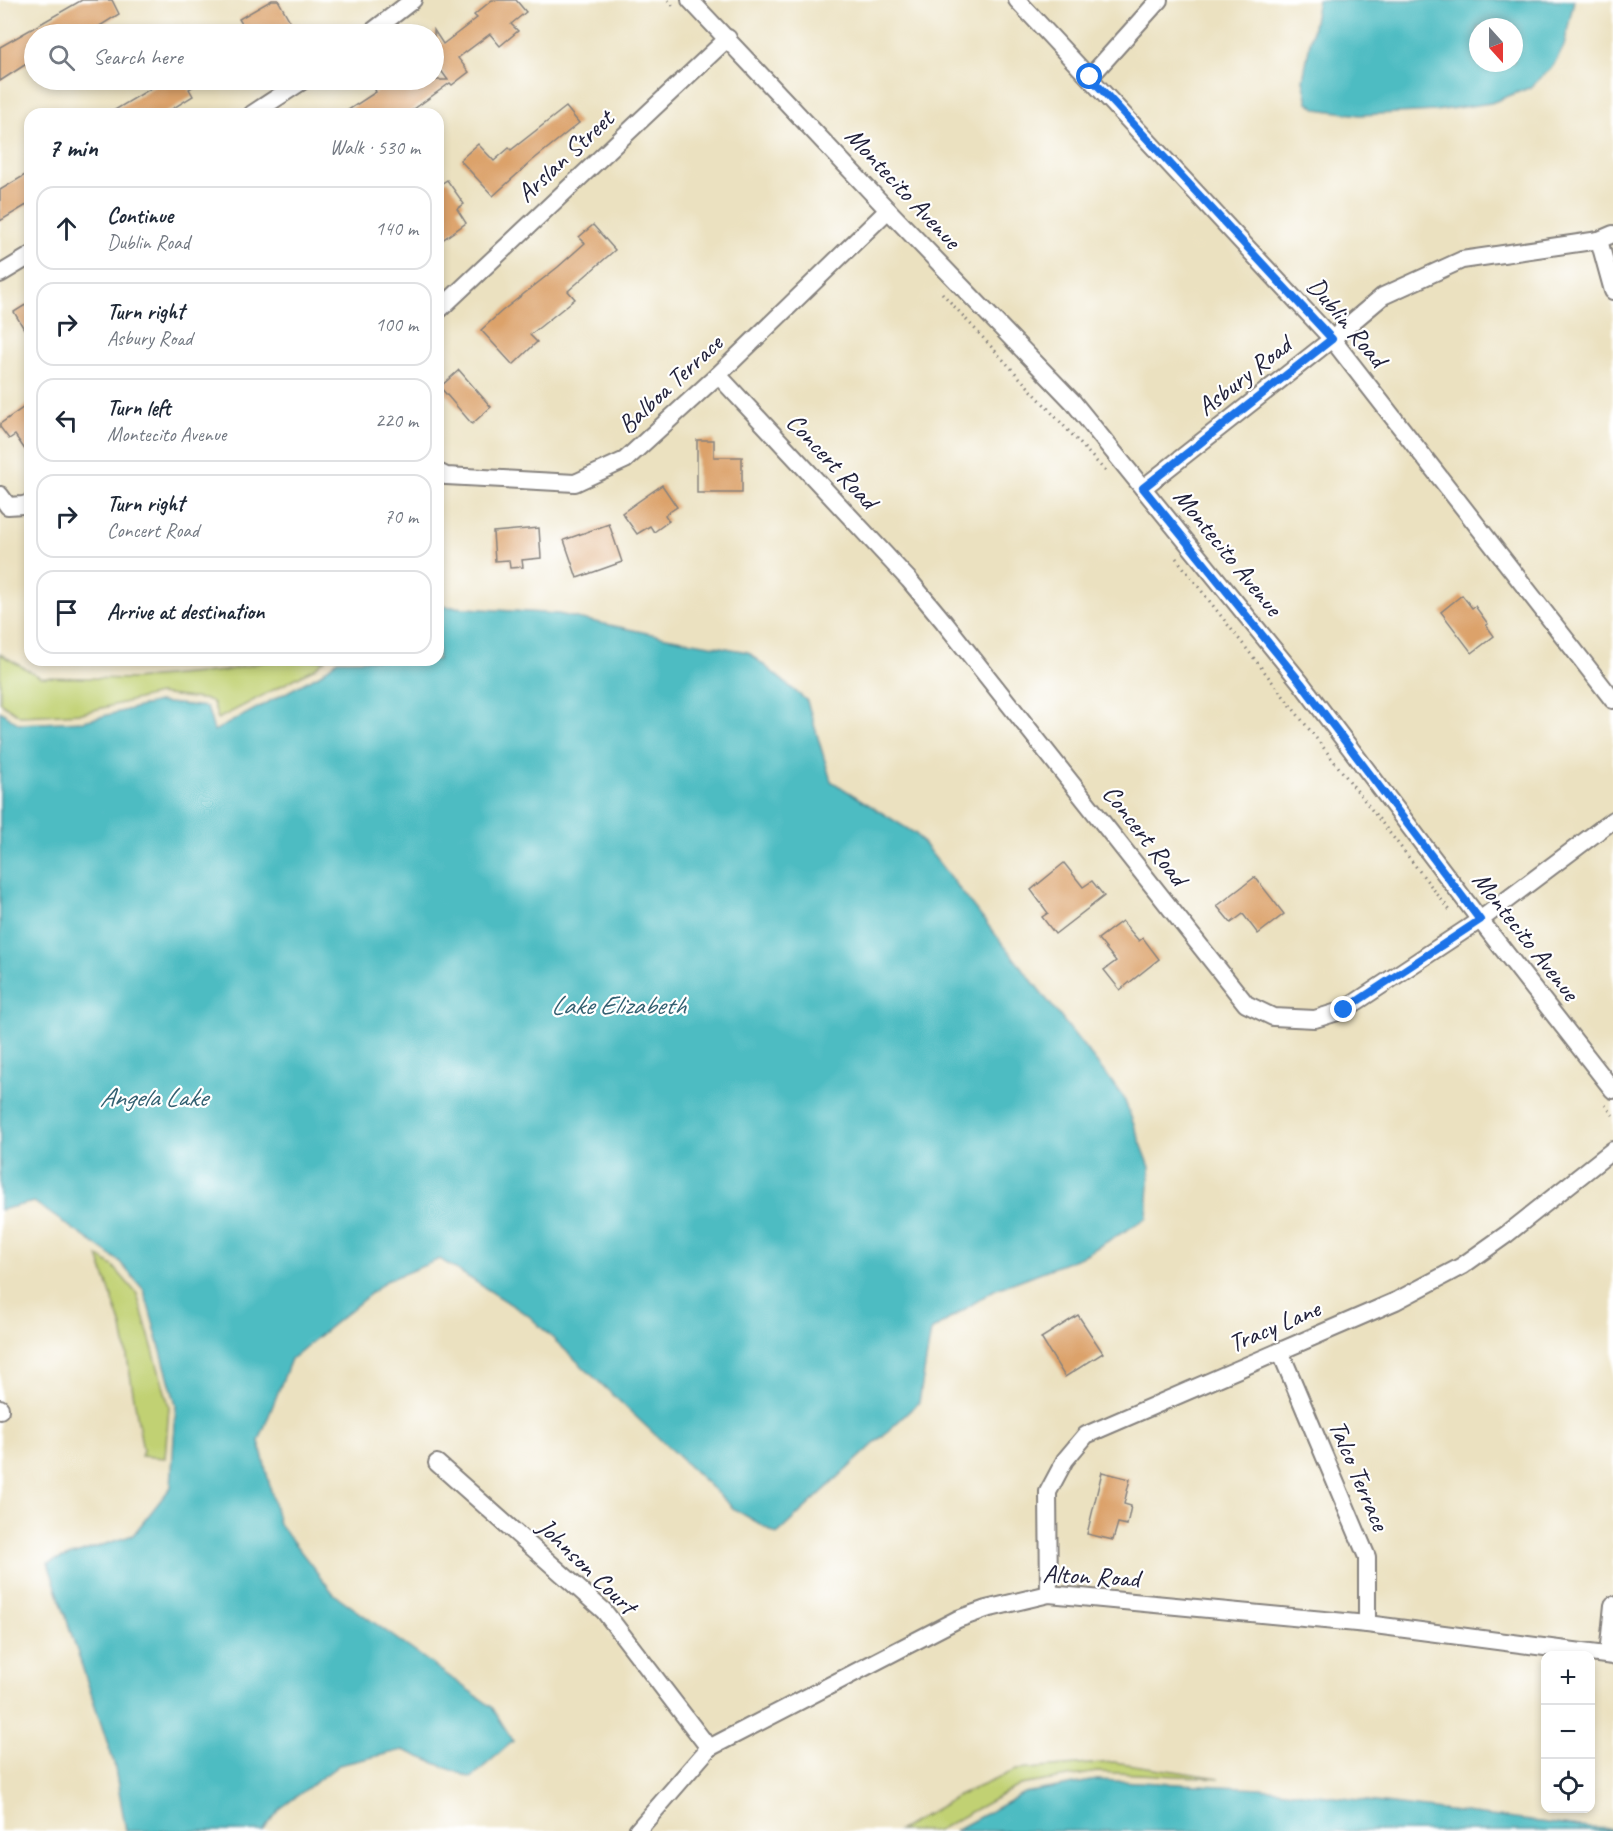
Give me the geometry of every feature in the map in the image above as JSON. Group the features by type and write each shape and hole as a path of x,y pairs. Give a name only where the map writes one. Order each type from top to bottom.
{"street":[{"path":"382,24 413,0"},
{"name":"Montecito Avenue","path":"690,0 1073,402 1301,683 1480,920 1613,1090"},
{"name":"Dublin Road","path":"1017,0 1332,339 1613,700"},
{"path":"1090,77 1159,0"},
{"name":"Arslan Street","path":"444,304 728,38"},
{"path":"261,108 289,90"},
{"name":"Balboa Terrace","path":"444,475 575,483 625,460 718,375 888,210"},
{"path":"1606,237 1613,291"},
{"name":"Asbury Road","path":"1143,488 1383,296 1462,260 1606,237"},
{"path":"0,274 24,260"},
{"name":"Concert Road","path":"718,375 923,597 1245,1004 1273,1017 1315,1019 1344,1010 1480,920 1613,820"},
{"path":"4,501 24,505"},
{"name":"Tracy Lane","path":"1049,1594 1048,1492 1065,1460 1086,1435 1396,1301 1462,1266 1507,1234 1613,1150"},
{"name":"Talco Terrace","path":"1280,1351 1367,1557 1367,1624"},
{"name":"Johnson Court","path":"437,1463 604,1611 709,1748"},
{"name":"Alton Road","path":"637,1831 709,1748 958,1619 986,1609 1049,1594 1367,1624 1610,1655"},
{"path":"1610,1655 1613,1605"}],"path":[{"path":"941,292 1114,481"},
{"path":"1173,554 1452,913"}],"green space":[{"path":"0,654 40,677 132,679 223,671 245,666 318,666 218,719 213,703 209,700 158,694 82,713 20,716 0,702"},
{"path":"98,1256 114,1267 137,1294 169,1406 165,1458 141,1456 143,1451 122,1327"},
{"path":"1114,1762 1220,1778 1097,1772 1020,1785 936,1831 898,1831 958,1796 1016,1770"}],"water":[{"path":"1318,0 1574,0 1564,46 1553,66 1531,87 1491,103 1435,111 1360,115 1317,109 1308,102 1303,80"},
{"name":"Lake Elizabeth","path":"444,606 558,614 748,652 807,701 831,781 916,834 1123,1096 1150,1167 1147,1218 1081,1257 994,1290 931,1331 919,1402 777,1534 734,1509 529,1316 440,1259 386,1281 291,1359 259,1441 279,1524 334,1594 492,1707 513,1741 471,1778 403,1750 339,1765 281,1808 263,1831 126,1831 114,1763 48,1563 133,1535 171,1487 176,1405 144,1290 119,1261 34,1202 0,1210 0,711 19,724 84,721 158,702 207,707 214,731 319,675 330,666 444,666"},
{"path":"1097,1780 1261,1788 1613,1829 1613,1831 954,1831 1024,1793"}],"building":[{"path":"82,0 112,0 119,14 103,24 40,24"},
{"path":"272,0 278,0 292,24 242,24 239,19"},
{"path":"492,0 516,0 526,12 511,24 518,31 500,46 490,34 458,58 469,72 452,85 450,83 444,87 444,80 448,80 444,75 444,43 477,18 474,15"},
{"path":"24,33 24,65 0,81 0,47"},
{"path":"148,90 190,90 193,96 174,108 118,108"},
{"path":"375,90 440,90 415,108 351,108 376,92"},
{"path":"566,107 579,123 493,196 460,160 478,144 494,161"},
{"path":"24,176 24,207 0,221 0,190"},
{"path":"447,180 464,204 457,209 466,223 444,239 444,182"},
{"path":"593,225 615,250 568,291 575,299 530,335 537,342 513,365 481,330 585,243 579,237"},
{"path":"24,306 24,329 14,312"},
{"path":"459,370 491,407 472,424 444,392 444,383"},
{"path":"24,407 24,448 15,435 9,439 0,424"},
{"path":"697,440 714,440 714,457 742,457 742,493 697,493"},
{"path":"662,485 677,507 665,515 669,521 654,532 650,526 637,534 622,513"},
{"path":"609,524 622,562 577,578 564,540"},
{"path":"539,528 541,558 522,560 523,567 510,568 509,560 495,561 493,532"},
{"path":"1462,595 1472,608 1475,606 1494,636 1472,653 1441,612"},
{"path":"1064,863 1083,887 1092,881 1104,896 1055,934 1042,917 1048,913 1031,890"},
{"path":"1255,877 1284,914 1258,934 1243,914 1231,923 1217,906"},
{"path":"1122,921 1139,941 1143,938 1159,959 1120,990 1104,970 1116,961 1098,939"},
{"path":"1078,1315 1103,1353 1065,1377 1041,1338"},
{"path":"1102,1472 1130,1479 1124,1504 1131,1506 1127,1525 1118,1523 1113,1540 1087,1534"}],"route":[{"path":"1090,77 1332,339 1143,488 1301,683 1480,920 1344,1010"}],"water label":[{"name":"Angela Lake","path":"153,1097"}]}
